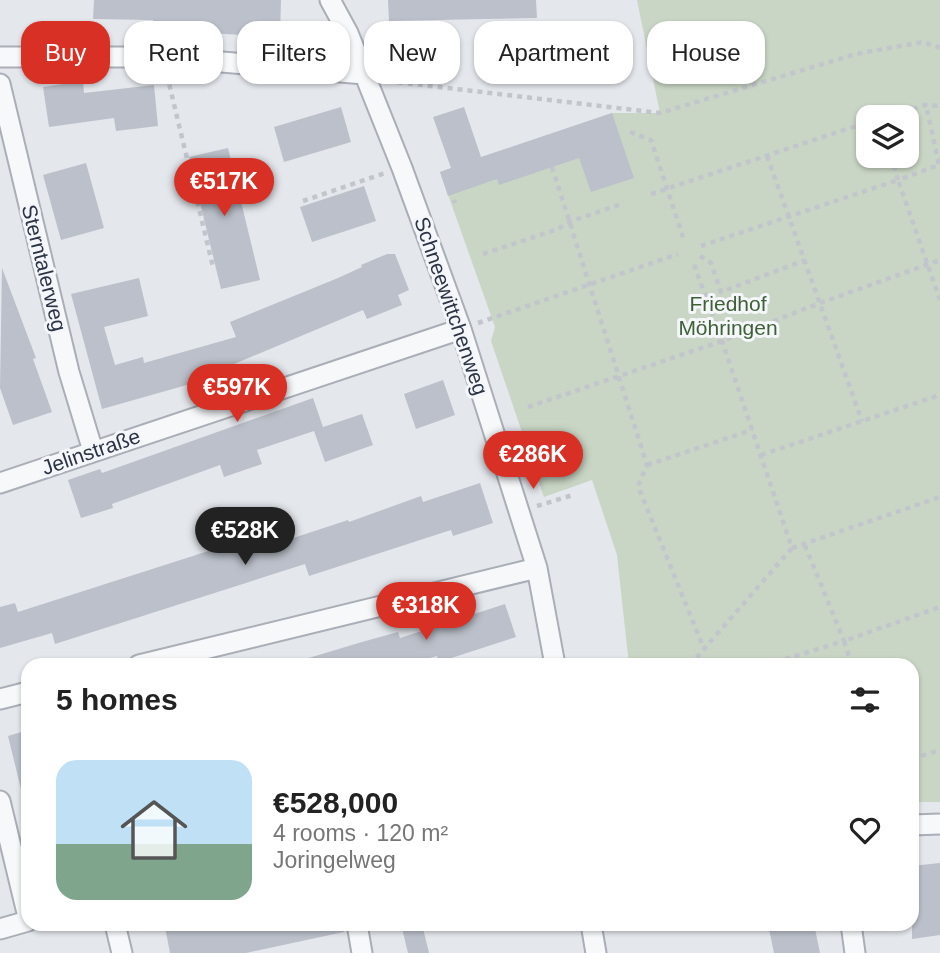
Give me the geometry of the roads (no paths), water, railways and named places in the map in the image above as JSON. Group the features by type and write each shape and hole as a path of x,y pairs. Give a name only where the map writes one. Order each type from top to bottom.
{"street":[{"name":"Schneewittchenweg","path":"330,0 348,33 364,74"},
{"path":"0,57 163,57 364,74"},
{"name":"Sterntalerweg","path":"0,84 69,372 93,451"},
{"name":"Schneewittchenweg","path":"368,84 461,329 537,568 554,658"},
{"name":"Jelinstraße","path":"0,483 461,329"},
{"path":"168,658 537,568"},
{"path":"0,699 21,694"},
{"path":"0,801 21,890"},
{"path":"919,825 940,824"},
{"path":"0,929 21,922"},
{"path":"117,931 122,953"},
{"path":"358,931 362,953"},
{"path":"592,931 596,953"},
{"path":"852,931 855,953"}],"park label":[{"name":"Friedhof Möhringen","path":"728,316"}]}
